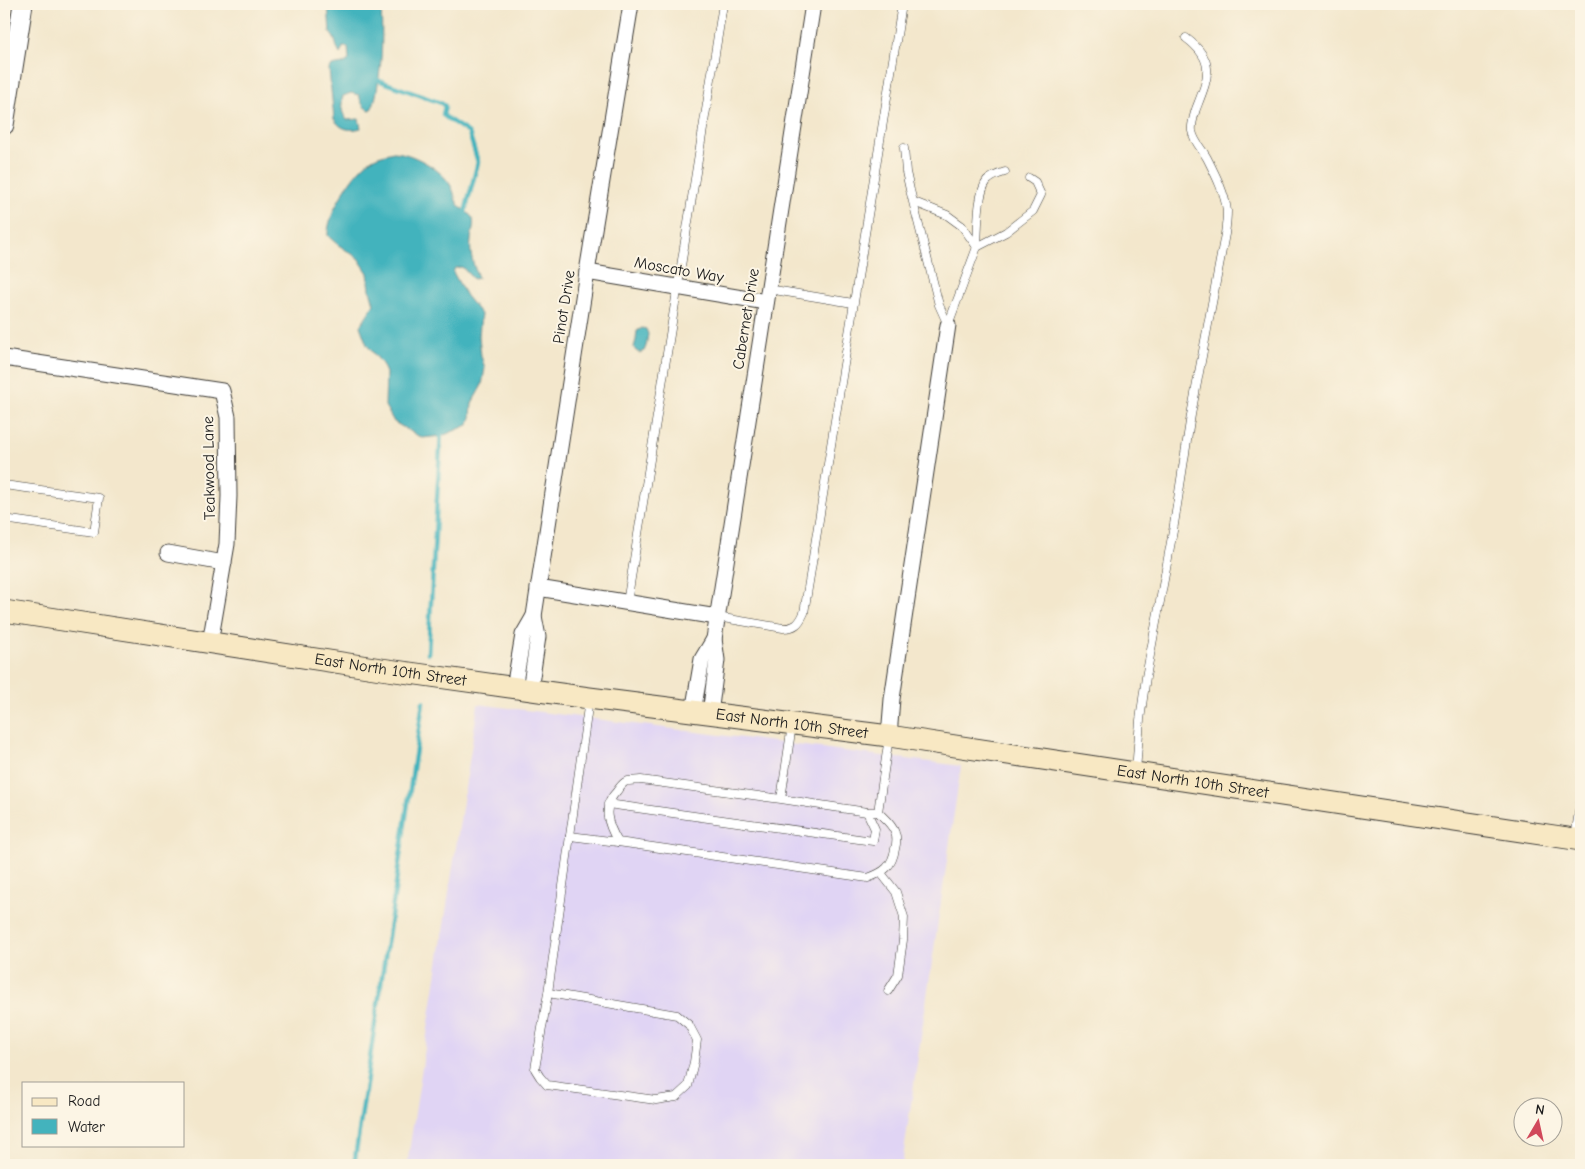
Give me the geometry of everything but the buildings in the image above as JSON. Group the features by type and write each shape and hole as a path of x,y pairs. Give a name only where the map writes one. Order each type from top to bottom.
{"main road":[{"name":"East North 10th Street","path":"4,611 371,668 701,713 889,736 1578,839"}],"street":[{"path":"4,125 23,4"},
{"name":"Pinot Drive","path":"522,689 538,638 534,616 538,588 631,4"},
{"name":"Cabernet Drive","path":"701,713 717,660 714,639 717,617 813,4"},
{"name":"Moscato Way","path":"587,272 677,287 767,295"},
{"path":"889,736 892,699 948,325"},
{"name":"Teakwood Lane","path":"4,358 222,391 228,417 229,496 227,544 210,643"},
{"path":"168,554 224,563"},
{"path":"538,588 717,617"}],"lane":[{"path":"627,603 723,4"},
{"path":"717,617 793,628 800,622 804,614 902,4"},
{"path":"1136,773 1140,720 1146,677 1173,531 1191,415 1225,234 1227,212 1224,195 1206,157 1194,138 1192,129 1193,119 1206,83 1207,71 1205,56 1186,38"},
{"path":"904,148 906,172 939,306 948,325"},
{"path":"948,325 977,248 978,209 986,182 995,175 1005,172"},
{"path":"977,248 1006,232 1033,211 1041,195 1035,182 1029,178"},
{"path":"914,202 947,215 962,226 977,248"},
{"path":"767,295 854,304"},
{"path":"4,485 99,498 94,532 4,519"},
{"path":"548,994 676,1014 689,1025 697,1040 688,1086 676,1097 656,1100 547,1085 534,1069 548,994 589,698"},
{"path":"781,799 792,724"},
{"path":"878,812 889,736"},
{"path":"570,836 868,878 881,873 893,861 896,846 895,833 889,823 878,812 641,780 624,782 608,804 607,815 610,828 618,842"},
{"path":"1578,839 1581,799"},
{"path":"608,804 873,841 875,828 867,812"},
{"path":"881,873 896,892 904,917 898,975 888,991"}],"shaded area":[{"path":"478,704 961,766 902,1165 407,1165"}],"water":[{"path":"328,4 381,4 381,63 376,94 371,110 364,107 359,95 351,93 343,96 342,100 342,109 347,120 359,119 361,128 346,129 334,119 330,66 343,64 349,60 348,47 343,47 340,54 330,33"},
{"path":"393,152 417,158 441,174 451,186 458,204 471,215 473,220 471,250 478,278 473,279 462,267 455,268 453,272 466,296 481,314 479,336 481,356 485,368 482,385 472,403 471,418 468,425 442,436 422,438 394,422 385,406 386,373 382,364 367,345 360,326 374,304 368,273 358,258 328,236 332,216 337,204 351,181 366,163 376,157"},
{"path":"642,328 646,329 648,334 645,349 639,353 634,347 637,331"}],"waterway":[{"path":"375,79 441,103 445,106 443,115 469,133 478,162 464,216"},
{"path":"428,653 441,432"},
{"path":"354,1165 423,702"}]}
